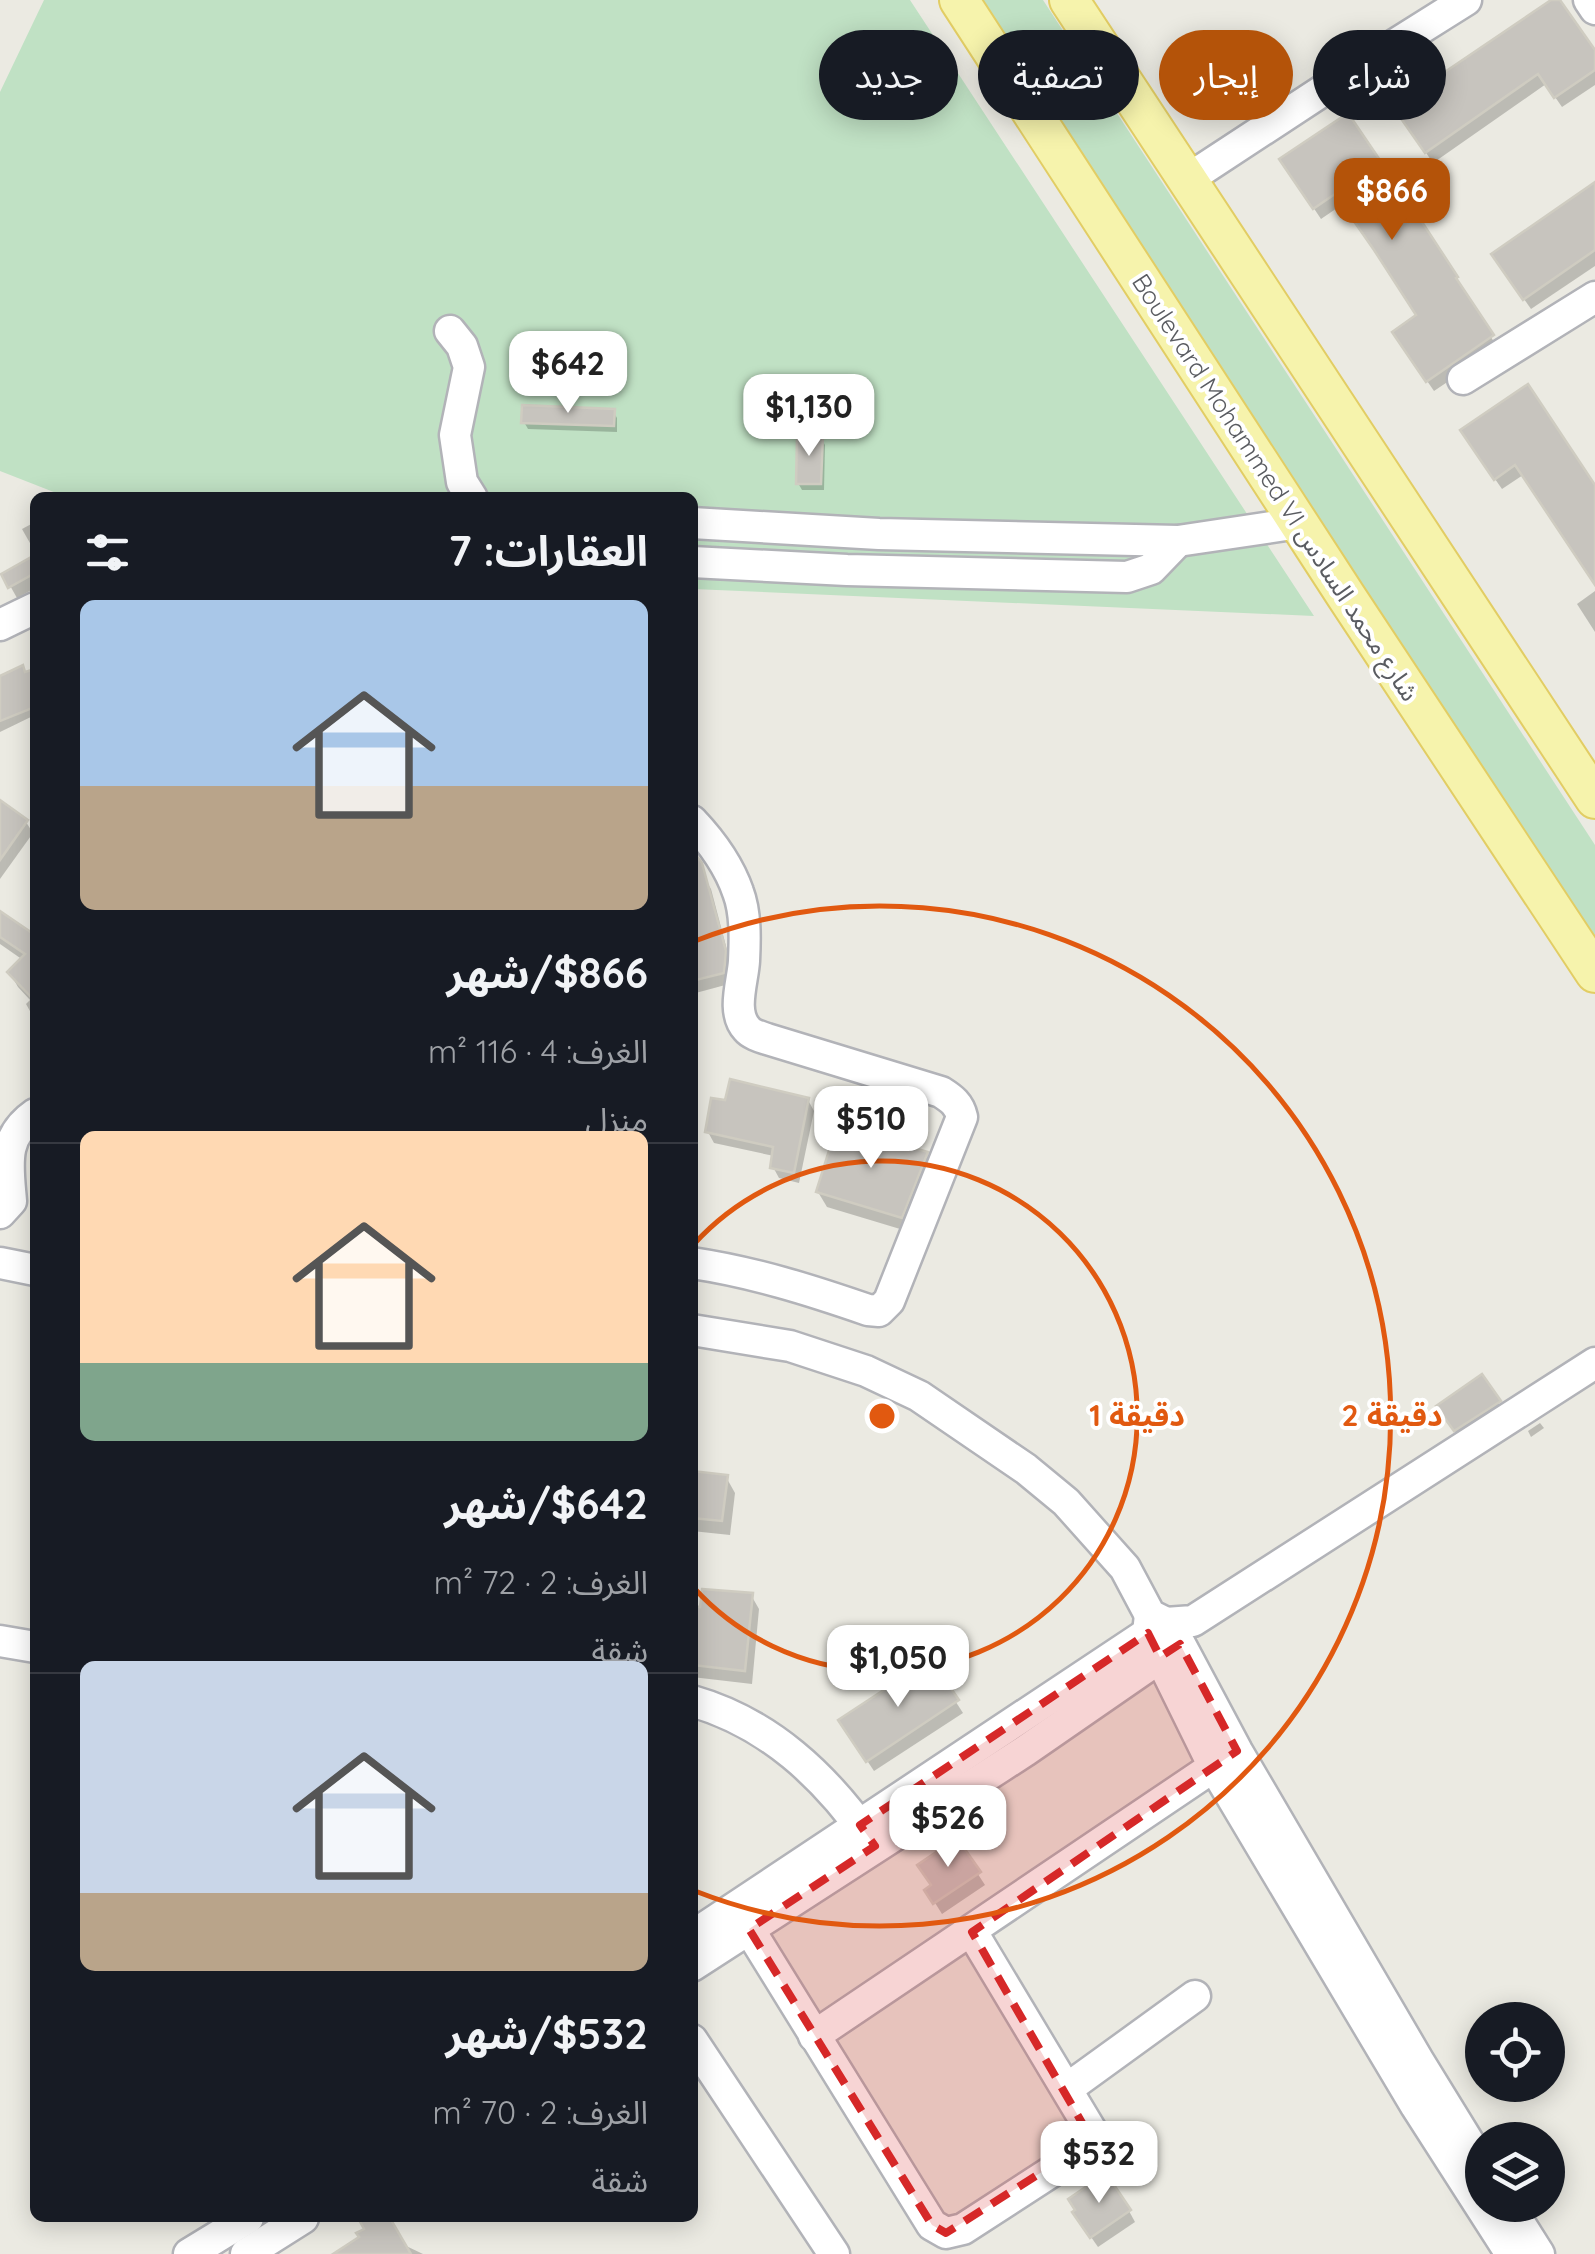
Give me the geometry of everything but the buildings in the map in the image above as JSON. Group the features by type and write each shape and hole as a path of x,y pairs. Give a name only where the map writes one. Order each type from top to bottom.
{"main road":[{"name":"Boulevard Mohammed VI شارع محمد السادس","path":"960,0 1595,973"},
{"path":"1069,0 1595,800"}],"street":[{"path":"1188,179 1466,0"},
{"path":"1589,0 1595,9"},
{"path":"1463,379 1595,296"},
{"path":"450,331 462,346 469,367 456,435 462,482 468,492"},
{"path":"698,522 878,534 1178,540 1299,522"},
{"path":"698,562 1127,577 1151,569 1178,540"},
{"path":"0,626 30,611"},
{"path":"698,827 722,860 739,894 744,923 739,1001 747,1030 941,1092 960,1108 962,1117 889,1301 879,1311 757,1274 698,1264"},
{"path":"15,1208 8,1157 13,1138 30,1117"},
{"path":"0,1263 30,1269"},
{"path":"698,1331 790,1346 866,1370 918,1396 1066,1502 1125,1568 1166,1632 1225,1759 1407,2067 1511,2254"},
{"path":"698,1933 1024,1751 1166,1632 1595,1363"},
{"path":"0,1641 30,1646"},
{"path":"698,1703 733,1714 791,1752 816,1774 867,1836"},
{"path":"814,2036 1225,1759"},
{"path":"698,1962 749,1929 867,1836"},
{"path":"749,1929 932,2226 946,2233 963,2229 1088,2148 1092,2140 1092,2132 1068,2088 972,1932"},
{"path":"1068,2088 1196,1996"},
{"path":"698,2049 834,2254"},
{"path":"1407,2067 1465,2142"},
{"path":"189,2254 291,2222"},
{"path":"1519,2222 1539,2254"}],"highlighted area":[{"path":"1148,1633 1160,1657 1180,1644 1237,1751 972,1932 1092,2140 946,2233 932,2225 749,1929 875,1846 860,1825"}],"green space":[{"path":"44,0 910,0 930,30 819,30 819,120 958,120 958,73 978,104 978,120 989,120 1314,616 698,589 698,492 54,492 0,471 0,92"},
{"path":"972,0 1043,0 1063,30 992,30"},
{"path":"1051,120 1121,120 1595,845 1595,951"}]}
